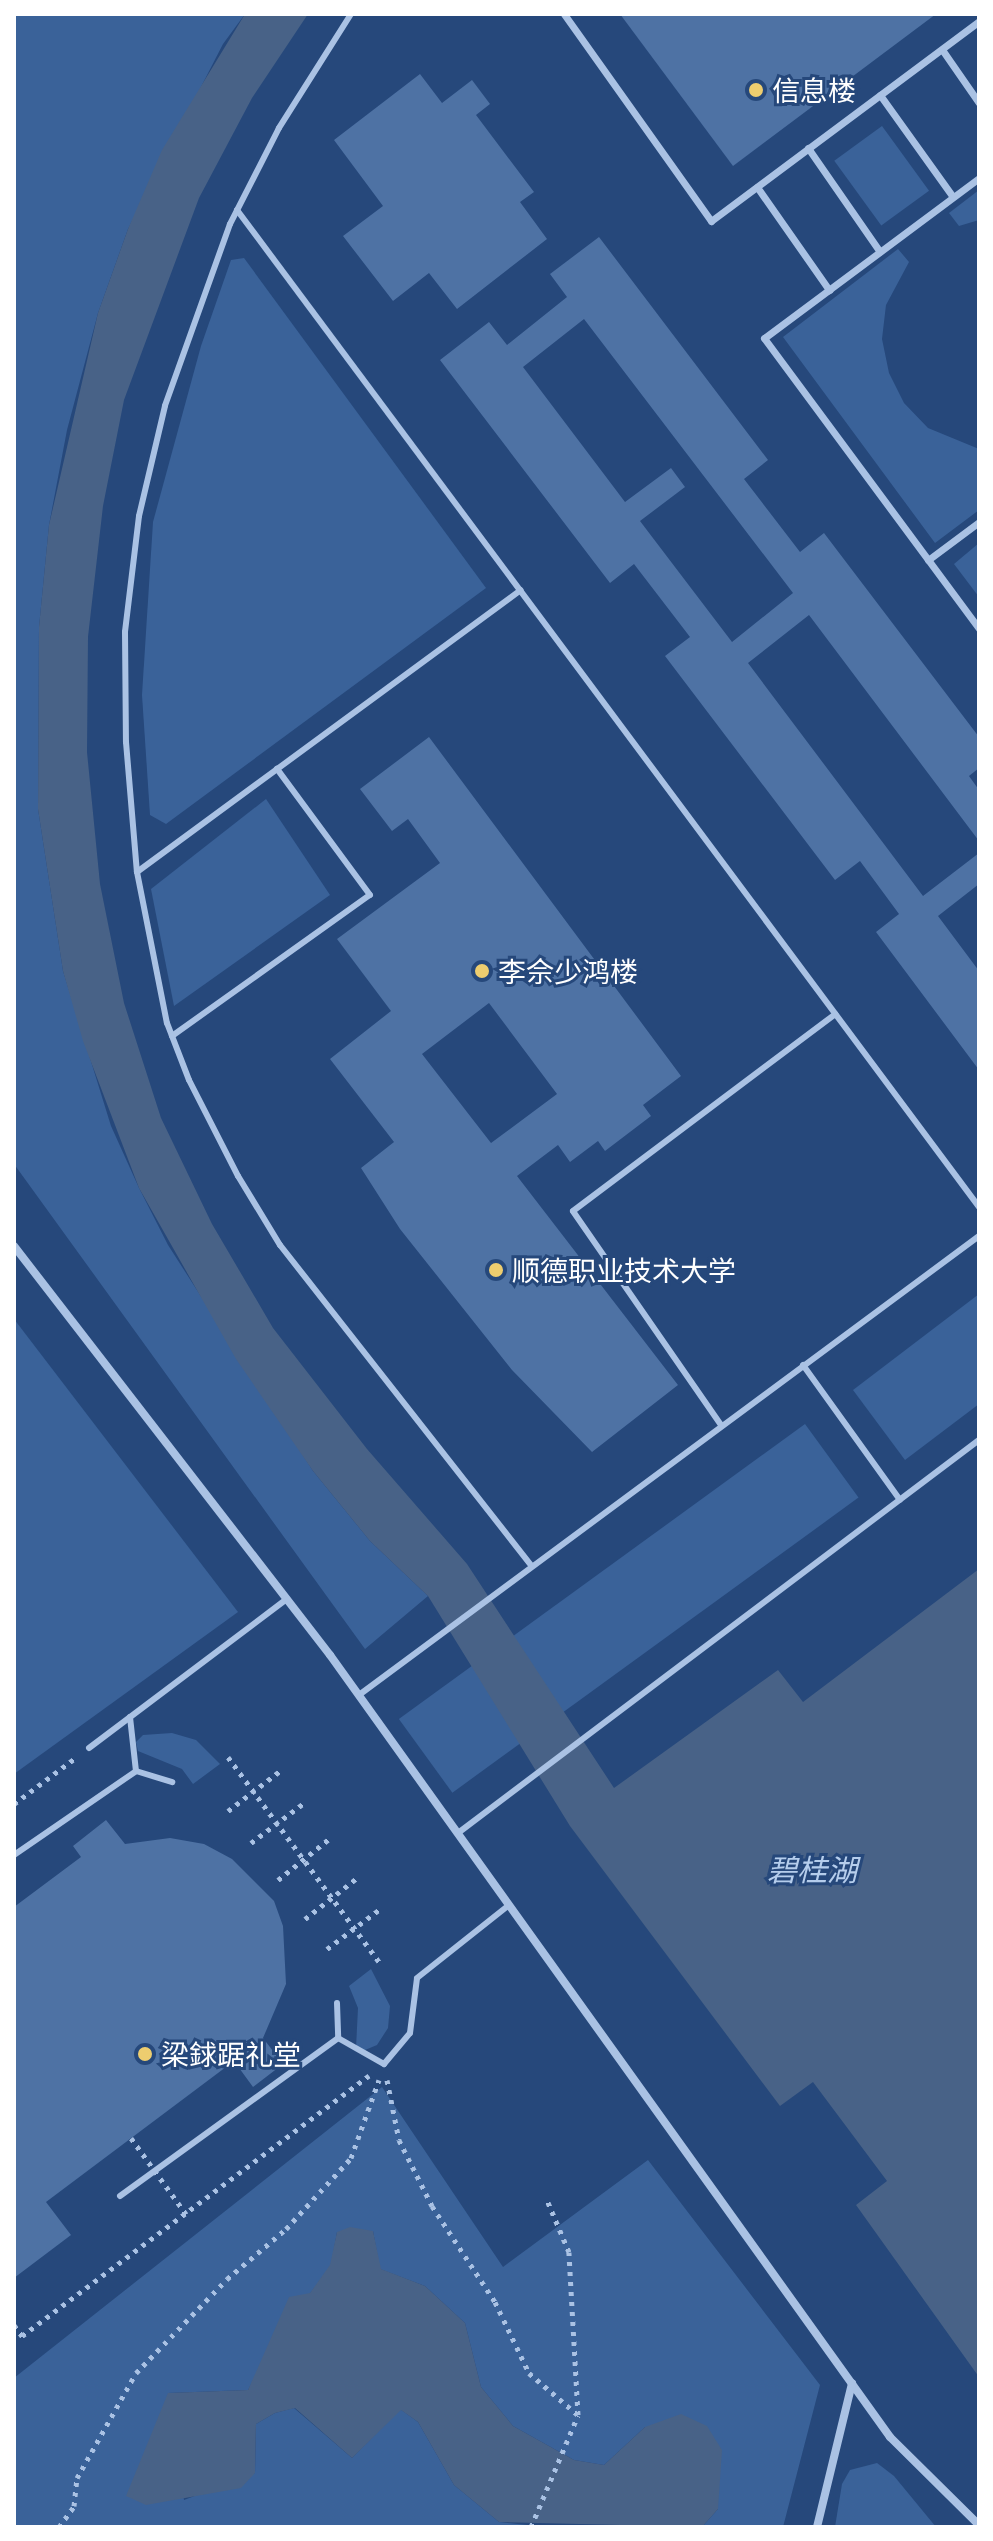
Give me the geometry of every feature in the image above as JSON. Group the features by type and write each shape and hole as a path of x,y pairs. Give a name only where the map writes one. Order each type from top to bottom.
{"street":[{"path":"564,14 711,221 943,51 979,21"},
{"path":"943,51 979,103"},
{"path":"880,95 953,197"},
{"path":"808,148 880,252"},
{"path":"979,178 764,338 979,629"},
{"path":"757,187 829,290"},
{"path":"928,560 979,522"},
{"path":"14,1246 359,1695 890,2437 979,2525"},
{"path":"817,2527 852,2383"}],"lane":[{"path":"351,14 279,128 237,210 165,406 139,516 125,632 126,742 137,872 172,1036 238,1176 280,1245 531,1565"},
{"path":"237,210 979,1207"},
{"path":"137,872 521,590"},
{"path":"172,1036 370,895 277,769"},
{"path":"721,1425 573,1211 835,1014"},
{"path":"359,1695 979,1236"},
{"path":"803,1365 900,1500"},
{"path":"458,1833 979,1440"},
{"path":"89,1748 287,1599"},
{"path":"130,1717 136,1771"},
{"path":"136,1771 172,1782"},
{"path":"14,1855 136,1771"},
{"path":"338,2038 384,2064 410,2033 417,1978 509,1905"},
{"path":"337,2003 338,2038"},
{"path":"120,2196 338,2038"}],"path":[{"path":"14,1804 89,1748"},
{"path":"228,1757 380,1963"},
{"path":"228,1811 280,1771"},
{"path":"251,1843 304,1803"},
{"path":"278,1880 329,1839"},
{"path":"305,1919 357,1878"},
{"path":"327,1949 380,1909"},
{"path":"14,2325 22,2336 384,2064"},
{"path":"384,2064 399,2140 432,2206 495,2302 529,2373 578,2415"},
{"path":"59,2527 74,2506 77,2478 136,2373 227,2279 286,2229 351,2158 384,2064"},
{"path":"131,2138 186,2214"},
{"path":"531,2527 578,2415 569,2252 547,2200"}],"shaded area":[{"path":"14,14 245,14 223,44 128,229 98,313 67,430 49,525 39,627 38,809 63,971 111,1126 139,1188 168,1245 313,1471 370,1541 428,1596 365,1649 14,1164"},
{"path":"882,126 929,191 881,225 834,161"},
{"path":"979,190 979,220 959,226 949,213"},
{"path":"898,249 909,262 886,305 882,339 889,373 904,403 928,428 979,449 979,510 935,543 783,337"},
{"path":"244,258 486,588 166,824 150,815 142,695 153,522 201,346 231,260"},
{"path":"979,543 979,597 954,564"},
{"path":"266,799 330,895 174,1006 151,889"},
{"path":"979,1294 979,1404 905,1460 853,1390"},
{"path":"14,1319 238,1612 14,1774"},
{"path":"805,1424 858,1498 452,1793 399,1719"},
{"path":"172,1733 196,1740 220,1764 193,1784 182,1769 138,1751 136,1742 143,1735"},
{"path":"371,1969 390,2006 388,2028 377,2045 365,2050 356,2048 358,2008 349,1986"},
{"path":"382,2087 503,2267 648,2160 820,2385 783,2527 702,2527 718,2509 645,2427 604,2465 574,2460 513,2426 481,2387 465,2323 425,2286 380,2269 373,2231 337,2232 331,2265 271,2347 248,2390 168,2393 184,2500 255,2473 256,2424 275,2413 294,2408 352,2458 400,2409 418,2422 454,2485 499,2522 547,2527 14,2527 14,2378"},
{"path":"877,2463 894,2476 936,2527 835,2527 842,2484 850,2470"}],"water":[{"name":"碧桂湖","path":"245,14 308,14 252,98 199,198 124,400 103,506 88,637 87,752 100,884 124,1003 161,1118 212,1224 273,1328 367,1449 467,1564 614,1788 778,1670 803,1702 979,1569 979,2377 856,2205 887,2181 813,2082 780,2106 570,1826 428,1596 370,1541 313,1471 236,1359 139,1188 83,1041 63,971 38,809 39,627 49,525 98,313 128,229 162,150"},
{"path":"350,2227 373,2231 381,2269 425,2286 465,2323 481,2387 513,2426 574,2460 604,2465 645,2427 681,2414 707,2426 722,2450 718,2509 702,2527 499,2522 454,2485 418,2422 401,2410 352,2458 295,2408 275,2413 256,2424 255,2473 241,2488 146,2505 126,2496 168,2393 248,2390 289,2297 310,2293 330,2265 337,2232"}],"building":[{"name":"信息楼","path":"620,14 936,14 733,166"},
{"path":"420,74 442,103 472,80 490,104 476,115 534,192 520,202 547,239 457,309 429,273 393,301 343,236 383,206 334,140"},
{"path":"599,237 768,460 744,479 800,552 824,533 979,737 979,768 969,776 979,790 979,841 809,615 748,663 923,896 979,853 979,884 938,916 979,971 979,1070 876,932 899,914 860,861 835,880 665,656 690,637 634,564 610,583 440,360 489,322 507,345 567,297 550,274","holes":["584,319 793,593 732,642 640,521 685,487 671,468 625,502 523,367"]},
{"path":"429,737 681,1076 643,1105 651,1116 605,1151 598,1141 570,1162 558,1145 517,1176 678,1385 592,1452 512,1370 400,1229 361,1168 394,1142 330,1059 391,1011 337,939 440,863 408,819 392,831 360,789","holes":["489,1003 557,1094 491,1143 422,1054"]},
{"name":"梁銶踞礼堂","path":"106,1820 125,1844 170,1838 204,1844 232,1859 274,1901 283,1926 286,1984 263,2038 283,2064 253,2087 234,2061 46,2202 71,2235 14,2278 14,1907 81,1857 73,1846"}],"place":[{"name":"信息楼","path":"756,90"},
{"name":"李佘少鸿楼","path":"482,971"},
{"name":"顺德职业技术大学","path":"496,1270"},
{"name":"梁銶踞礼堂","path":"145,2054"}]}
